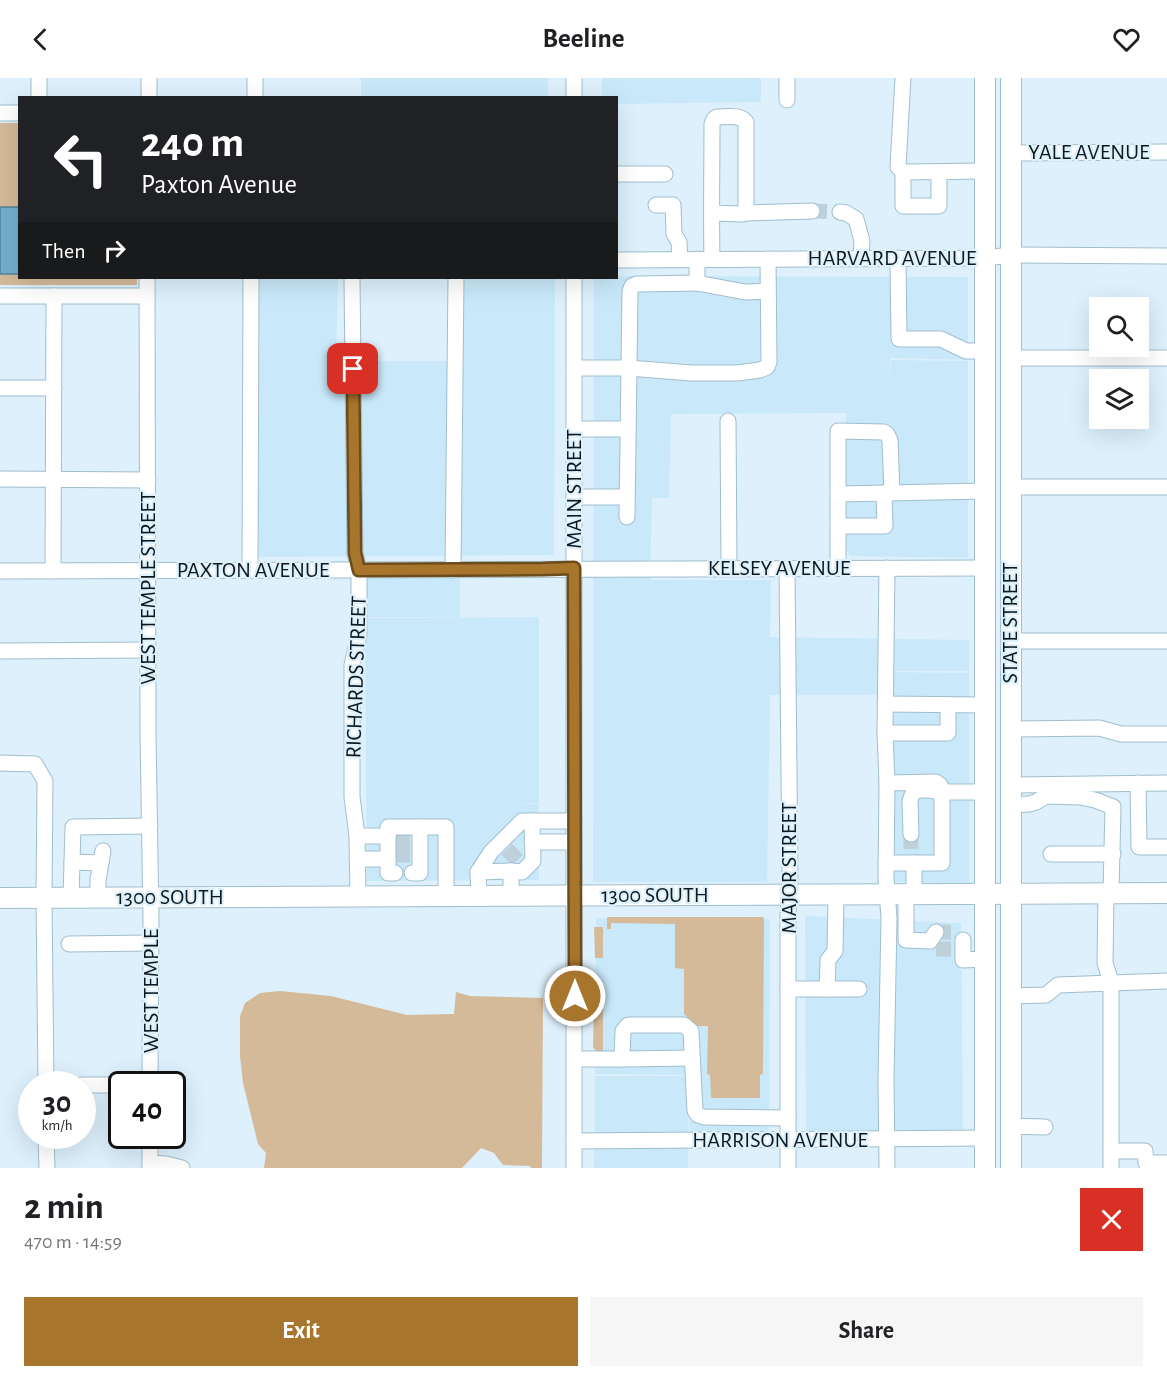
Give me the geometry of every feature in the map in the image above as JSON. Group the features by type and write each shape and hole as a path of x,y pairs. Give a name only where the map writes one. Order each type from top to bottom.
{"main road":[{"name":"STATE STREET","path":"985,78 985,1168"},
{"name":"STATE STREET","path":"1011,78 1011,1168"},
{"path":"984,433 999,474 1003,482 1011,487"},
{"path":"985,568 1011,604"},
{"name":"1300 SOUTH","path":"0,898 1167,893"}],"street":[{"path":"39,78 39,96"},
{"path":"149,78 149,96"},
{"path":"255,78 255,96"},
{"path":"574,78 574,96"},
{"path":"787,100 788,78"},
{"path":"903,78 898,167 903,172 985,171"},
{"path":"0,113 18,113"},
{"path":"697,283 704,259 711,213 711,124 717,117 740,117 746,122 746,213"},
{"name":"YALE AVENUE","path":"1011,153 1167,152"},
{"path":"903,172 903,206 939,206 939,172"},
{"path":"618,174 665,174"},
{"path":"656,204 673,205 674,234 679,242 680,259"},
{"path":"711,213 812,211"},
{"path":"840,212 856,219 862,241 861,258"},
{"name":"HARVARD AVENUE","path":"618,260 985,258 1011,255 1167,256"},
{"path":"898,258 899,339 941,339 966,351 985,351"},
{"path":"574,368 737,373 767,367 769,362 768,259"},
{"name":"WEST TEMPLE STREET","path":"147,279 151,898"},
{"path":"250,570 251,279"},
{"name":"RICHARDS STREET","path":"352,279 355,553 359,570 359,634 352,665 352,797 357,836 358,896"},
{"path":"453,570 456,279"},
{"name":"MAIN STREET","path":"574,279 574,1168"},
{"path":"627,518 630,291 632,285 697,283 745,292 768,291"},
{"path":"0,296 147,296"},
{"path":"53,571 54,296"},
{"path":"1011,358 1167,358"},
{"path":"0,388 54,388"},
{"path":"728,421 729,568"},
{"path":"574,429 628,429"},
{"path":"838,526 885,526 890,440 884,432 838,431 838,494 838,526 838,568"},
{"path":"0,479 148,480"},
{"path":"1011,487 1167,487"},
{"path":"838,494 984,491"},
{"path":"574,497 627,497"},
{"name":"PAXTON AVENUE","path":"0,571 574,568"},
{"name":"KELSEY AVENUE","path":"574,568 985,568"},
{"name":"MAJOR STREET","path":"787,568 790,876 788,1168"},
{"path":"887,568 886,863 902,894 906,940 934,940"},
{"path":"1010,641 1167,641"},
{"path":"0,651 148,650"},
{"path":"885,705 985,705"},
{"path":"885,733 948,733 948,705"},
{"path":"1010,729 1099,729 1121,734 1167,734"},
{"path":"0,763 35,764 45,781 46,1071"},
{"path":"886,863 912,860 942,863 940,784 936,782 887,783"},
{"path":"1138,783 1139,847 1167,847"},
{"path":"1010,784 1167,783"},
{"path":"911,834 910,801 914,792 934,790 985,792"},
{"path":"1011,805 1029,804 1046,796 1080,797 1113,807 1113,854 1105,963 1111,982 1111,1168"},
{"path":"478,872 495,871 509,866 522,872 533,861 529,836 522,821 491,852 478,872 479,896"},
{"path":"529,836 574,821"},
{"path":"72,862 102,845 150,826"},
{"path":"391,851 388,826 416,849 446,827 446,897"},
{"path":"71,898 73,828 102,845"},
{"path":"357,836 391,851"},
{"path":"529,836 574,842"},
{"path":"98,898 102,845"},
{"path":"357,858 391,851"},
{"path":"1051,854 1113,854"},
{"path":"887,1168 888,918 902,894 912,860"},
{"path":"509,866 511,896"},
{"path":"827,989 828,960 835,951 836,895"},
{"name":"WEST TEMPLE","path":"150,1071 151,898"},
{"path":"958,940 985,950"},
{"path":"69,944 151,944"},
{"path":"1011,996 1046,995 1058,985 1167,981"},
{"path":"788,989 859,989"},
{"path":"622,1059 623,1031 628,1025 684,1025 691,1032 695,1111 698,1115 788,1118"},
{"path":"575,1059 692,1058"},
{"path":"1011,1126 1046,1126"},
{"name":"HARRISON AVENUE","path":"574,1141 985,1138"},
{"path":"46,1149 47,1168"},
{"path":"150,1149 150,1166 166,1164 182,1168"},
{"path":"1111,1151 1145,1151 1146,1163 1167,1163"}],"shaded area":[{"path":"361,78 548,78 548,96 361,96"},
{"path":"602,78 761,78 761,102 618,104 618,96 602,96"},
{"path":"0,123 18,123 18,279 137,279 137,285 0,285"},
{"path":"618,276 968,277 968,360 890,358 889,387 891,360 968,361 968,558 849,555 845,543 846,413 671,414 669,498 652,498 650,580 771,580 770,637 969,640 969,671 883,671 883,695 770,695 767,882 593,882 594,279 618,279"},
{"path":"244,279 338,279 336,361 457,361 459,279 555,279 554,555 243,557"},
{"path":"365,576 460,576 460,617 365,617"},
{"path":"539,617 539,803 507,804 539,804 539,880 367,881 365,618"},
{"path":"884,672 969,673 969,883 890,882"},
{"path":"805,916 961,923 963,1134 806,1135"},
{"path":"607,917 763,917 763,1074 760,1075 759,1098 711,1097 710,1075 707,1074 708,1026 697,1026 684,1014 684,969 675,968 675,924 611,923 611,929 607,929"},
{"path":"596,918 770,919 769,1133 690,1133 689,1075 595,1074"},
{"path":"594,927 603,927 603,958 595,958"},
{"path":"280,991 331,996 407,1015 454,1014 456,992 470,996 543,998 542,1168 503,1165 494,1153 481,1148 462,1168 264,1168 266,1153 258,1144 243,1083 240,1016 245,1003 260,993"},
{"path":"603,995 603,1051 597,1051 593,1048 594,1003"},
{"path":"595,1076 689,1076 688,1168 594,1168"}],"water":[{"path":"0,207 18,207 18,274 0,274"}],"tunnel":[{"path":"812,211 840,212"},
{"path":"911,834 911,853"},
{"path":"395,842 412,842"},
{"path":"507,860 520,847"},
{"path":"395,855 413,855"},
{"path":"936,932 955,932"},
{"path":"936,949 955,949"}],"route":[{"path":"353,369 355,553 359,570 574,568 575,996"}]}
